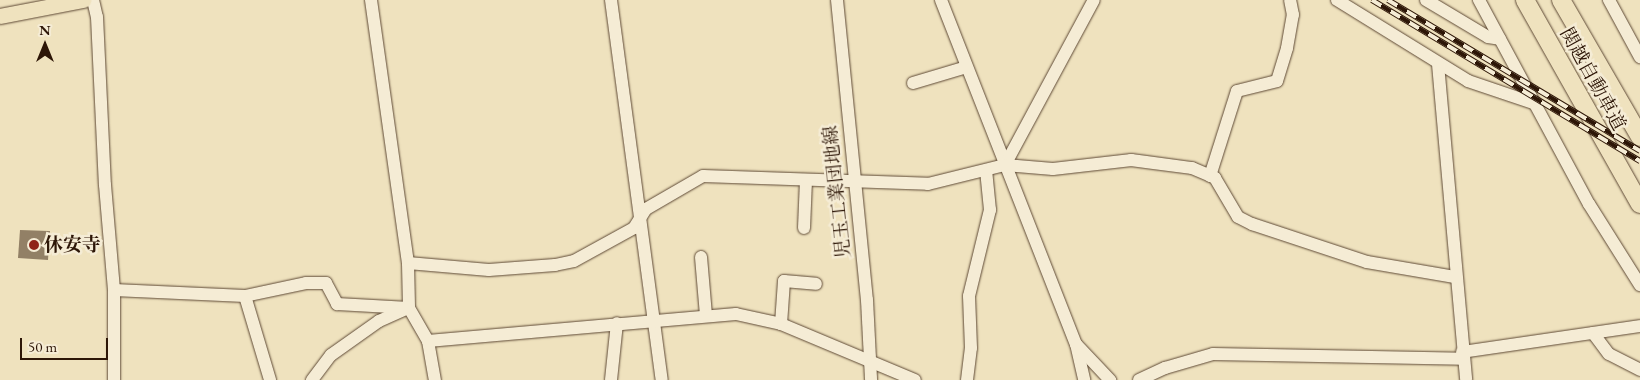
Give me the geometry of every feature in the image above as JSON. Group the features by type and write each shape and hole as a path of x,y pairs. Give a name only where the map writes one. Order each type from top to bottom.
{"highway":[{"name":"関越自動車道","path":"1525,0 1640,204"},
{"name":"関越自動車道","path":"1561,0 1640,137"}],"main road":[{"path":"0,16 83,0"}],"street":[{"path":"93,0 97,17 105,185 114,290 114,380"},
{"path":"371,0 408,263 409,308 428,341 435,380"},
{"path":"611,0 662,380"},
{"name":"児玉工業団地線","path":"836,0 871,361 870,380"},
{"path":"941,0 1076,344 1084,380"},
{"path":"1005,165 1094,0"},
{"path":"1210,176 1237,91 1277,81 1289,40 1293,15 1290,0"},
{"path":"1337,0 1438,64 1490,90 1533,103"},
{"path":"1426,0 1488,37 1500,39"},
{"path":"1480,0 1533,103 1589,204 1634,265 1640,285"},
{"path":"1609,0 1640,57"},
{"path":"1438,64 1455,277 1466,380"},
{"path":"913,83 966,67"},
{"path":"408,263 490,270 555,265 574,261 610,243 634,228 646,209 703,176 928,184 1005,165 1053,168 1131,160 1192,168 1215,178 1238,217 1252,224 1367,262 1455,277"},
{"path":"967,380 971,348 969,296 990,210 986,170"},
{"path":"804,228 806,180"},
{"path":"702,257 706,315"},
{"path":"781,324 784,281 816,284"},
{"path":"114,290 167,295 245,296 306,283 326,283 337,304 409,308"},
{"path":"245,296 270,380"},
{"path":"312,380 338,350 379,321 409,308"},
{"path":"428,341 706,315 736,314 781,324 915,380"},
{"path":"611,380 617,324"},
{"path":"1139,380 1165,368 1213,354 1462,356 1640,326"},
{"path":"1593,333 1609,354 1640,370"},
{"path":"1076,344 1110,380"}],"building":[{"name":"休安寺","path":"20,230 50,231 48,260 18,258"}],"railway":[{"path":"1372,0 1640,161"},
{"path":"1388,0 1640,151"}],"place":[{"name":"休安寺","path":"34,245"}]}
